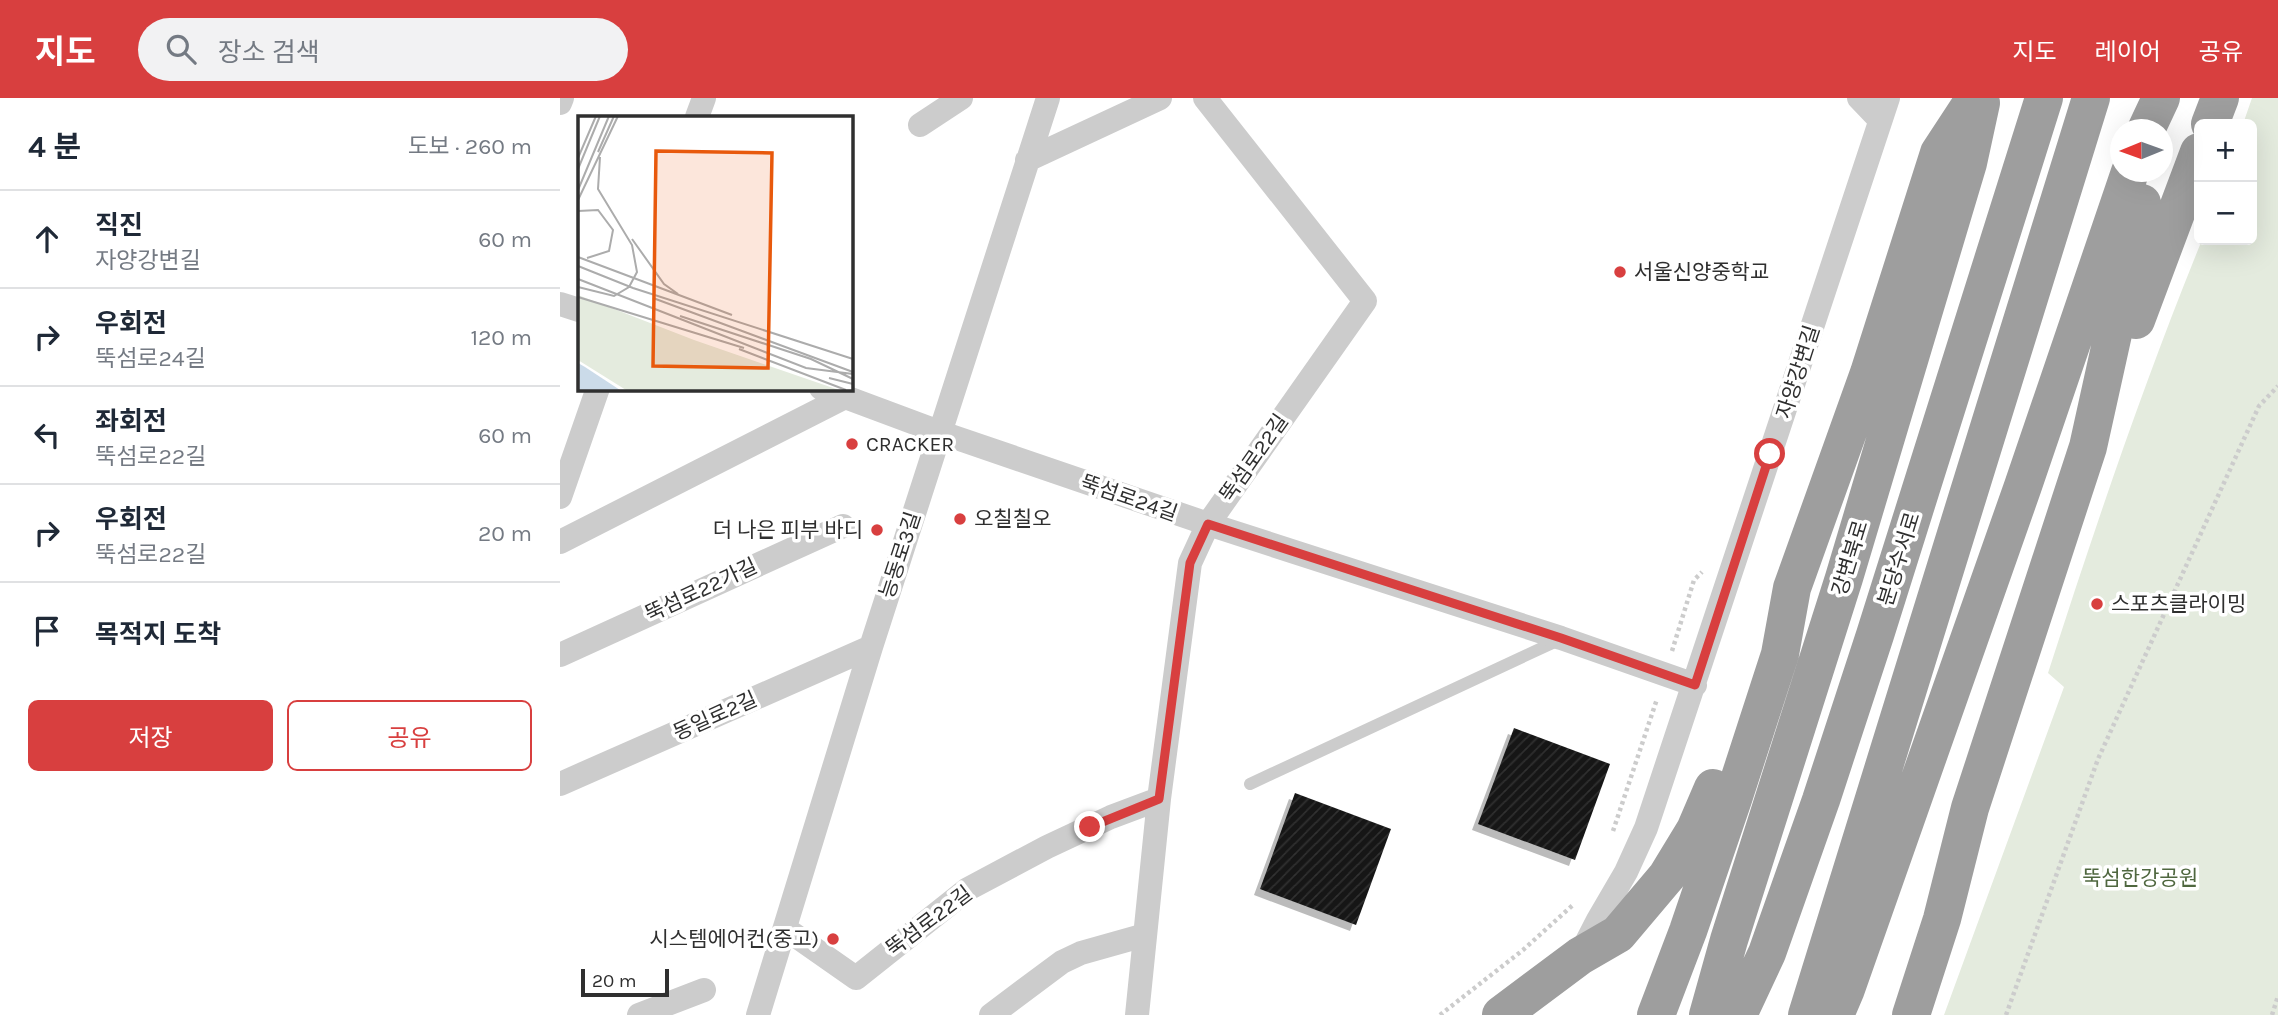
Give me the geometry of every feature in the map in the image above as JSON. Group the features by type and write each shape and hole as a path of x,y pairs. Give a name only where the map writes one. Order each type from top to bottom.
{"highway":[{"path":"1501,1015 1580,956 1618,934 1667,876 1695,831 1740,727 1792,588 1869,373 1939,152 1975,98"},
{"name":"강변북로","path":"1708,1015 1729,940 1852,551 1968,163 1982,98"},
{"name":"분당수서로","path":"1738,1015 1767,953 1821,800 2044,98"},
{"path":"1807,1015 2091,98"},
{"path":"2152,119 2163,98"},
{"path":"2160,119 2163,98"},
{"path":"2212,119 2220,98"},
{"path":"1911,1015 1942,919 1970,808 2088,447 2194,167"},
{"path":"1835,1015 2010,524 2127,182"},
{"path":"2088,447 2147,182"},
{"path":"1656,1015 1688,930 1780,654 1792,588"},
{"path":"1886,1015 1920,913 1970,808"}],"street":[{"path":"560,103 562,98"},
{"path":"698,116 704,98"},
{"path":"920,125 961,98"},
{"name":"능동로3길","path":"758,1015 871,647 1048,98"},
{"path":"1027,160 1160,98"},
{"name":"뚝섬로22길","path":"1137,1015 1159,799 1190,563 1208,524 1365,301 1205,98"},
{"path":"1858,98 1884,109"},
{"name":"자양강변길","path":"1580,956 1626,872 1646,828 1884,109"},
{"path":"560,304 578,310"},
{"path":"560,496 597,390"},
{"name":"뚝섬로24길","path":"826,390 939,432 1208,524 1561,638 1695,685"},
{"path":"560,542 845,397"},
{"name":"뚝섬로22가길","path":"560,654 843,526"},
{"name":"동일로2길","path":"560,785 871,647"},
{"name":"뚝섬로22길","path":"786,929 856,978 968,889 1047,847 1111,817 1159,799"},
{"path":"991,1015 1062,962 1081,953 1145,935"},
{"path":"639,1015 704,989"}],"lane":[{"path":"1250,785 1561,638"}],"path":[{"path":"2006,1015 2098,759 2259,406 2278,386"},
{"path":"1610,838 1694,580 1703,571"},
{"path":"1440,1015 1523,950 1584,897"},
{"path":"2273,1015 2278,996"}],"green space":[{"name":"뚝섬한강공원","path":"2252,98 2278,98 2278,1015 1944,1015 2064,687 2048,673 2121,455 2200,245 2257,245 2257,119 2245,119"}],"building":[{"path":"1514,728 1610,764 1575,860 1478,824"},
{"path":"1295,793 1391,829 1356,925 1260,889"}],"place":[{"name":"서울신양중학교","path":"1620,272"},
{"name":"CRACKER","path":"852,444"},
{"name":"오칠칠오","path":"960,519"},
{"name":"더 나은 피부 바디","path":"877,530"},
{"name":"스포츠클라이밍","path":"2097,604"},
{"name":"시스템에어컨(중고)","path":"833,939"}],"route":[{"path":"1090,827 1159,799 1190,563 1208,524 1561,638 1695,685 1770,454"}]}
